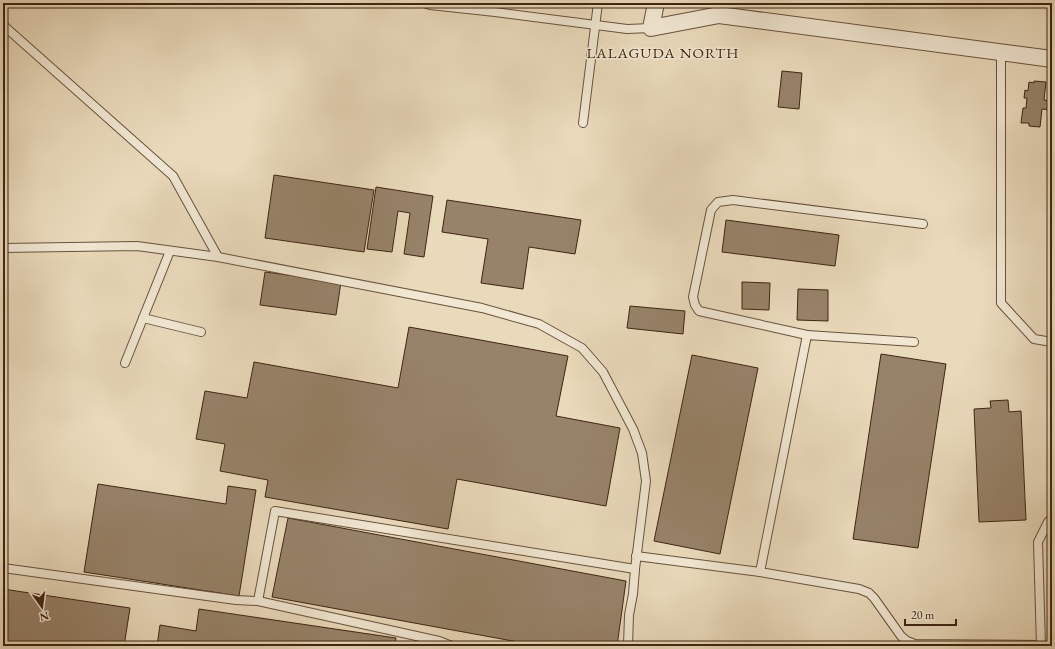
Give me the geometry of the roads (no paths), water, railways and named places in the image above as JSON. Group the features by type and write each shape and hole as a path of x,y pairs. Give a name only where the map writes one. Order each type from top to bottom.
{"street":[{"path":"656,3 651,28 719,15 1052,59"}],"lane":[{"path":"424,3 430,6 496,12 627,29 651,28"},
{"path":"583,123 598,3"},
{"path":"3,25 172,176 218,258"},
{"path":"1002,52 1001,303 1034,339 1052,342"},
{"path":"914,342 807,335 699,311 695,305 693,296 711,210 718,202 733,200 923,224"},
{"path":"3,248 137,246 218,258 482,308 539,324 582,348 603,372 633,429 642,453 646,481 636,556 633,594 629,615 628,646"},
{"path":"125,363 170,251"},
{"path":"143,318 201,332"},
{"path":"760,572 807,335"},
{"path":"258,601 275,511 635,569"},
{"path":"636,556 760,572 859,589 868,593 874,598 901,636 907,641 915,644 1041,645 1038,542 1048,522 1052,518"},
{"path":"3,568 236,600 258,601 439,641 452,646"}],"district":[{"name":"LALAGUDA NORTH","path":"663,52"}]}
